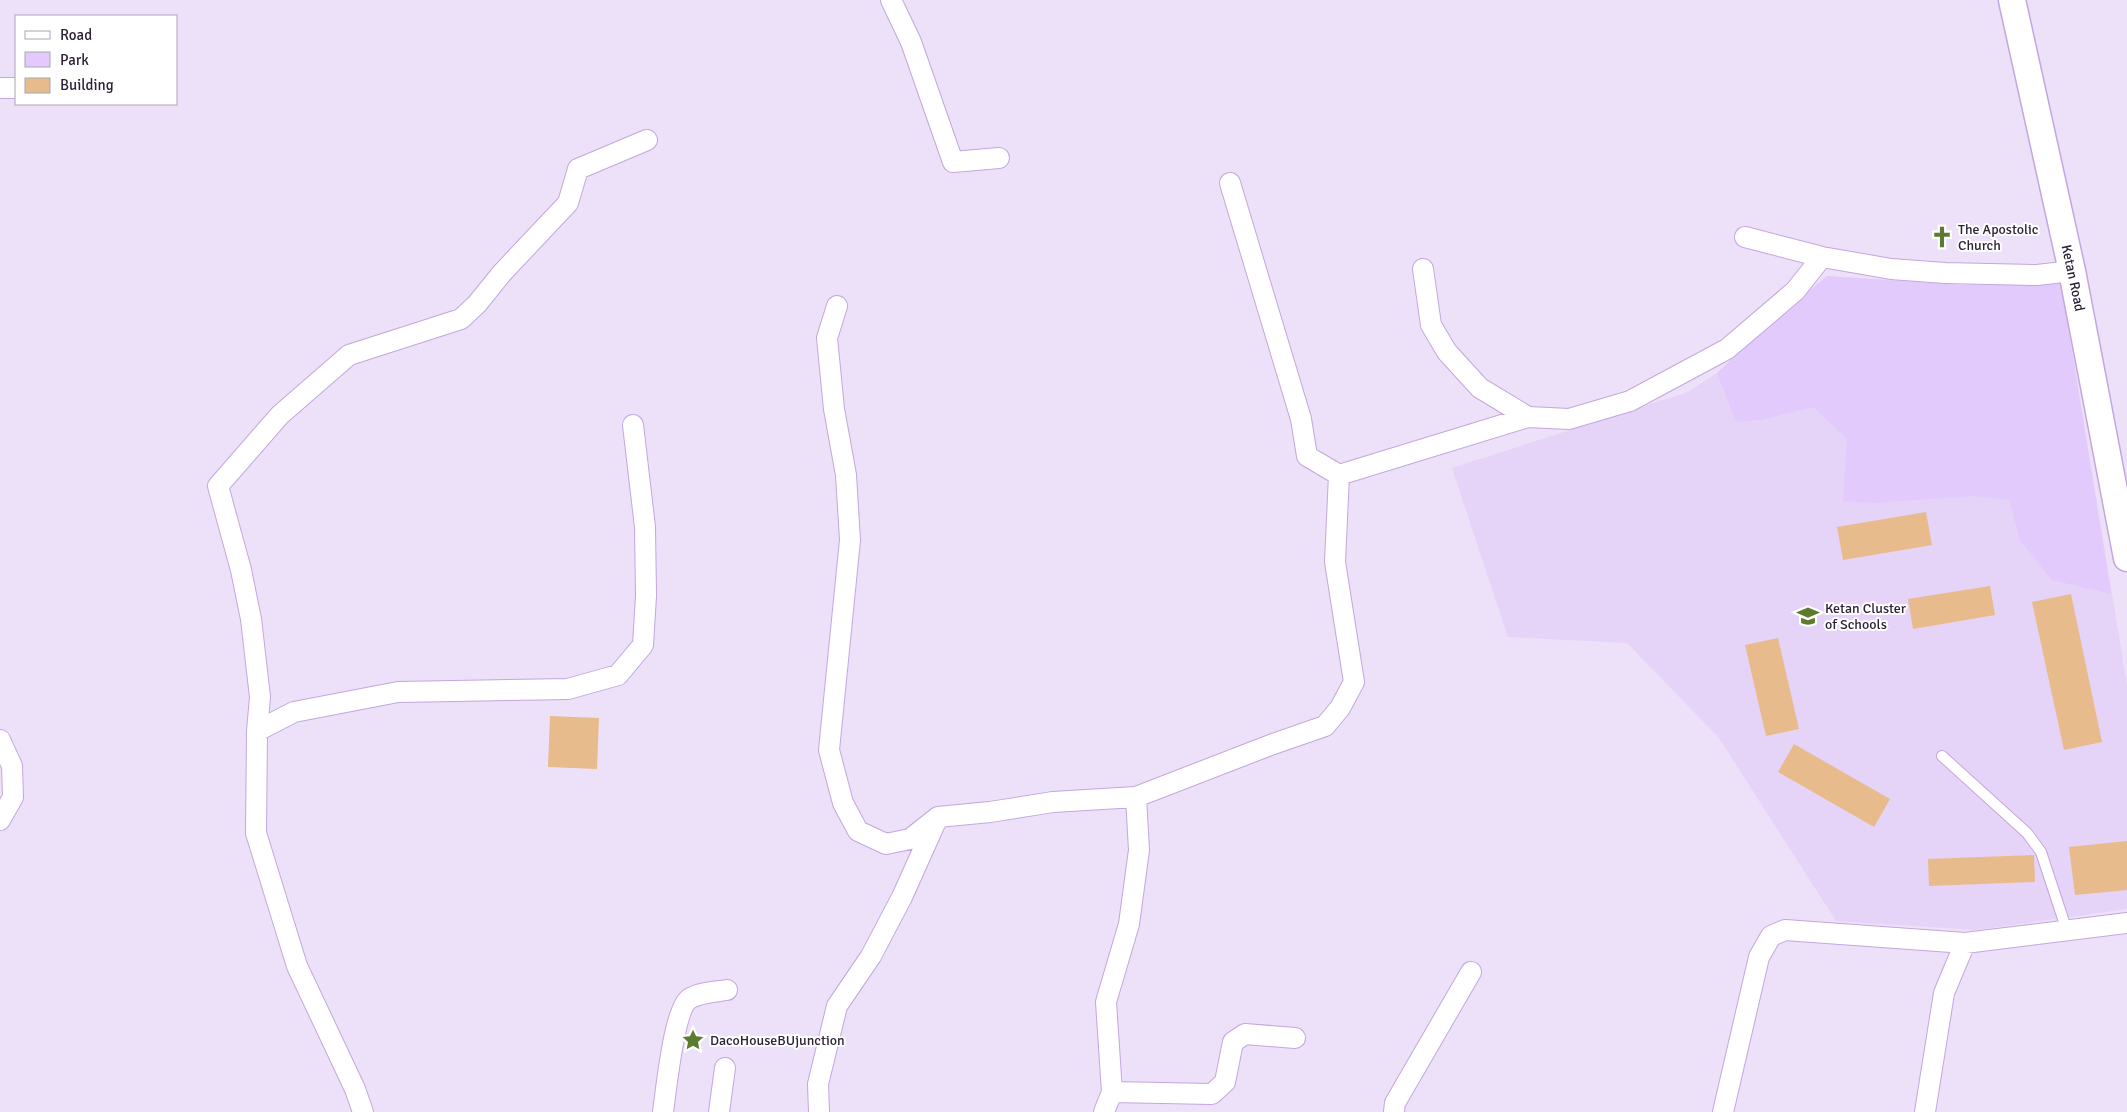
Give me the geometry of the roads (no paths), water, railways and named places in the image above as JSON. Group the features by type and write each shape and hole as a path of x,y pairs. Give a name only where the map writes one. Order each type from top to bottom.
{"street":[{"path":"891,0 912,42 953,162 999,158"},
{"name":"Ketan Road","path":"2012,0 2072,271 2127,558"},
{"path":"0,88 15,88"},
{"path":"363,1112 355,1089 297,966 256,833 257,731 260,697 251,619 230,526 218,486 280,415 349,355 461,319 477,304 502,273 568,203 578,169 647,140"},
{"path":"1230,183 1301,419 1307,456 1339,475 1528,417 1569,419 1630,401 1727,349 1795,291 1822,258"},
{"path":"1745,237 1822,258 1890,269 1945,273 2037,275 2072,271"},
{"path":"1423,269 1431,325 1447,352 1480,388 1528,417"},
{"path":"837,306 827,338 834,410 846,475 850,540 829,750 843,803 858,831 886,844 910,839 938,817 990,812 1052,802 1136,797 1325,726 1340,708 1354,682 1335,562 1339,475"},
{"path":"257,731 294,712 398,692 568,688 618,675 644,645 646,528 633,425"},
{"path":"0,740 12,766 13,796 0,820"},
{"path":"1104,1112 1112,1092 1106,1002 1129,924 1139,850 1136,797"},
{"path":"819,1112 818,1084 837,1006 871,956 902,897 938,817"},
{"path":"1723,1112 1759,957 1771,936 1784,930 1965,943 2127,923"},
{"path":"1925,1112 1944,993 1965,943"},
{"path":"1394,1112 1395,1103 1471,972"},
{"path":"663,1112 676,1027 683,1006 688,1000 697,995 727,990"},
{"path":"1112,1092 1212,1094 1225,1082 1233,1042 1245,1034 1295,1038"},
{"path":"719,1112 725,1068"}],"lane":[{"path":"1942,756 2027,833 2038,846 2067,931"}],"place":[{"name":"The Apostolic Church","path":"1942,237"},
{"name":"Ketan Cluster of Schools","path":"1808,616"},
{"name":"DacoHouseBUjunction","path":"693,1040"}]}
